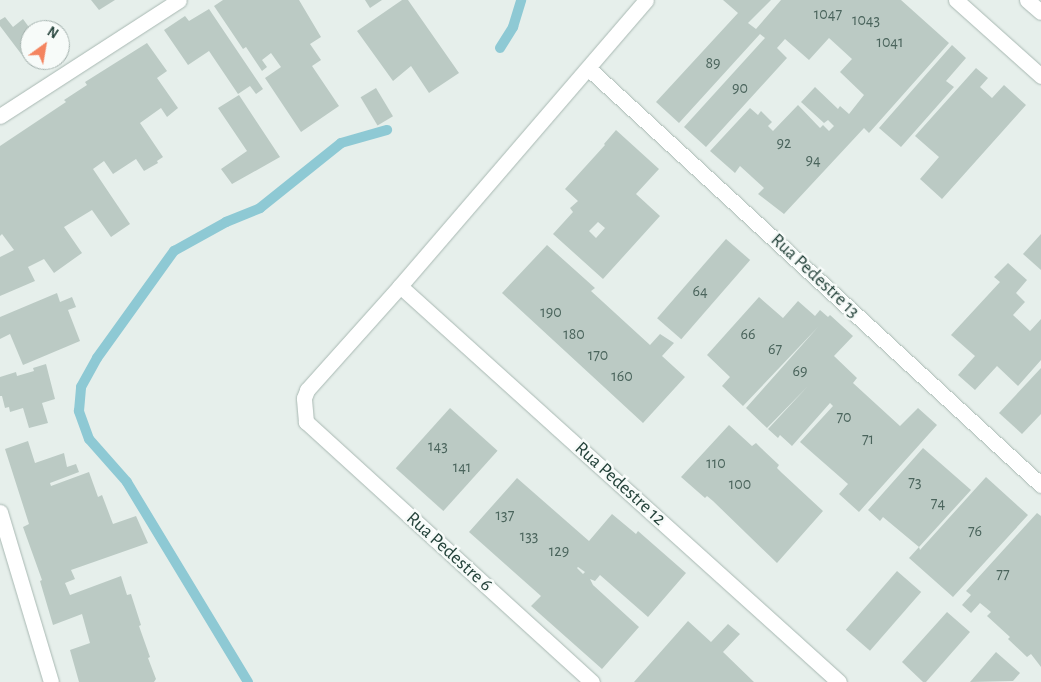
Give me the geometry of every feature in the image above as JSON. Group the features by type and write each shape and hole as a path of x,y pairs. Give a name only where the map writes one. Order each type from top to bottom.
{"street":[{"path":"0,116 179,0"},
{"path":"400,286 646,0"},
{"path":"956,0 1041,76"},
{"path":"1028,0 1041,12"},
{"name":"Rua Pedestre 13","path":"588,68 1041,485"},
{"name":"Rua Pedestre 6","path":"400,286 307,390 304,398 306,422 592,682"},
{"name":"Rua Pedestre 12","path":"400,286 839,682"},
{"path":"0,512 51,682"}],"building":[{"path":"91,0 115,0 99,10"},
{"path":"223,0 299,0 321,37 310,44 321,60 312,66 339,106 301,132 265,78 281,67 271,53 262,60 267,67 262,71 246,47 243,49 214,6"},
{"path":"365,0 382,0 370,8"},
{"path":"402,0 408,0 459,73 429,93 411,66 393,81 357,31"},
{"path":"723,0 771,0 748,23 756,29 781,0 901,0 949,43 869,133 864,128 784,214 758,194 764,188 740,166 735,173 710,151 750,108 758,115 761,111 772,122 768,126 773,131 798,105 820,128 823,125 829,131 834,126 828,120 824,123 801,102 815,87 838,109 840,106 849,114 864,95 840,72 852,59 829,38 809,60 785,39 777,48 787,58 706,147 684,127 765,38 760,34 679,123 656,102 738,13"},
{"path":"209,9 263,89 256,94 250,86 238,94 209,51 188,65 164,30 185,16 189,21"},
{"path":"5,17 13,27 20,21 20,52 0,26 0,20"},
{"path":"147,43 167,71 157,78 178,108 167,117 161,108 140,123 163,157 157,161 158,163 144,171 136,159 113,174 104,161 93,169 130,224 111,237 92,210 64,227 82,253 54,273 44,259 28,267 35,281 0,296 0,257 14,250 2,234 0,236 0,146 66,102 64,100 87,85 85,82"},
{"path":"952,45 966,58 946,81 954,87 901,147 879,128"},
{"path":"976,68 988,78 980,87 992,98 1004,85 1026,105 942,199 920,179 939,157 915,136"},
{"path":"376,88 393,116 378,126 361,97"},
{"path":"239,95 280,157 232,184 221,169 247,151 218,108"},
{"path":"616,130 659,169 636,194 660,216 603,279 553,234 573,212 570,208 578,201 565,189","holes":["598,222 605,228 596,238 589,231"]},
{"path":"1041,234 1041,270 1023,254"},
{"path":"726,239 750,260 681,339 657,318"},
{"path":"547,245 595,288 591,291 650,345 660,334 674,343 662,356 685,377 643,423 502,293"},
{"path":"1008,263 1027,280 1016,293 1025,302 1013,315 1030,331 1041,319 1041,360 1018,386 997,366 975,390 958,375 975,356 951,335 1000,282 994,277"},
{"path":"57,293 60,302 72,297 76,307 68,310 80,341 23,365 10,334 0,339 0,317"},
{"path":"759,297 783,318 798,301 815,316 820,310 828,317 830,315 853,336 834,356 857,378 853,383 900,426 918,408 937,425 859,512 839,494 848,484 800,442 833,406 830,403 792,446 780,435 778,438 768,429 808,386 767,428 746,408 818,327 743,406 722,386 730,377 707,355"},
{"path":"46,364 55,399 42,403 48,423 29,428 23,408 10,412 9,407 5,408 2,396 0,396 0,377 16,372 17,376 34,371 33,368"},
{"path":"1041,368 1041,414 1022,434 999,413"},
{"path":"450,408 498,451 443,511 396,468"},
{"path":"729,425 752,446 756,443 779,465 777,468 823,511 777,563 713,501 707,496 705,498 681,477"},
{"path":"28,441 35,463 64,453 67,467 76,464 79,472 50,483 51,486 89,472 98,497 102,495 113,524 136,516 148,543 71,570 75,579 65,583 70,595 121,576 127,595 131,594 141,625 139,626 156,679 154,682 79,682 70,650 90,643 82,614 53,625 40,581 42,580 23,527 29,524 5,449"},
{"path":"923,448 971,490 919,547 883,517 880,521 868,510"},
{"path":"986,477 1028,515 953,597 909,558 919,547 920,550"},
{"path":"517,478 589,541 612,514 636,534 638,531 686,573 648,617 600,575 595,581 590,579 593,585 639,627 602,669 531,606 541,596 469,532","holes":["578,567 585,572 583,574 577,568"]},
{"path":"1037,513 1041,516 1041,667 1031,654 1027,657 1008,639 1010,637 987,616 991,612 980,603 971,613 962,605 971,595 966,591"},
{"path":"897,571 921,592 870,651 846,630"},
{"path":"947,612 970,632 926,682 923,682 902,662"},
{"path":"688,621 711,642 728,624 740,634 723,652 754,682 634,682"},
{"path":"996,652 1020,673 1013,681 970,682"}],"waterway":[{"path":"500,48 513,27 521,0"},
{"path":"248,682 127,482 89,439 79,411 81,387 97,358 174,251 226,222 260,208 341,143 387,130"}]}
